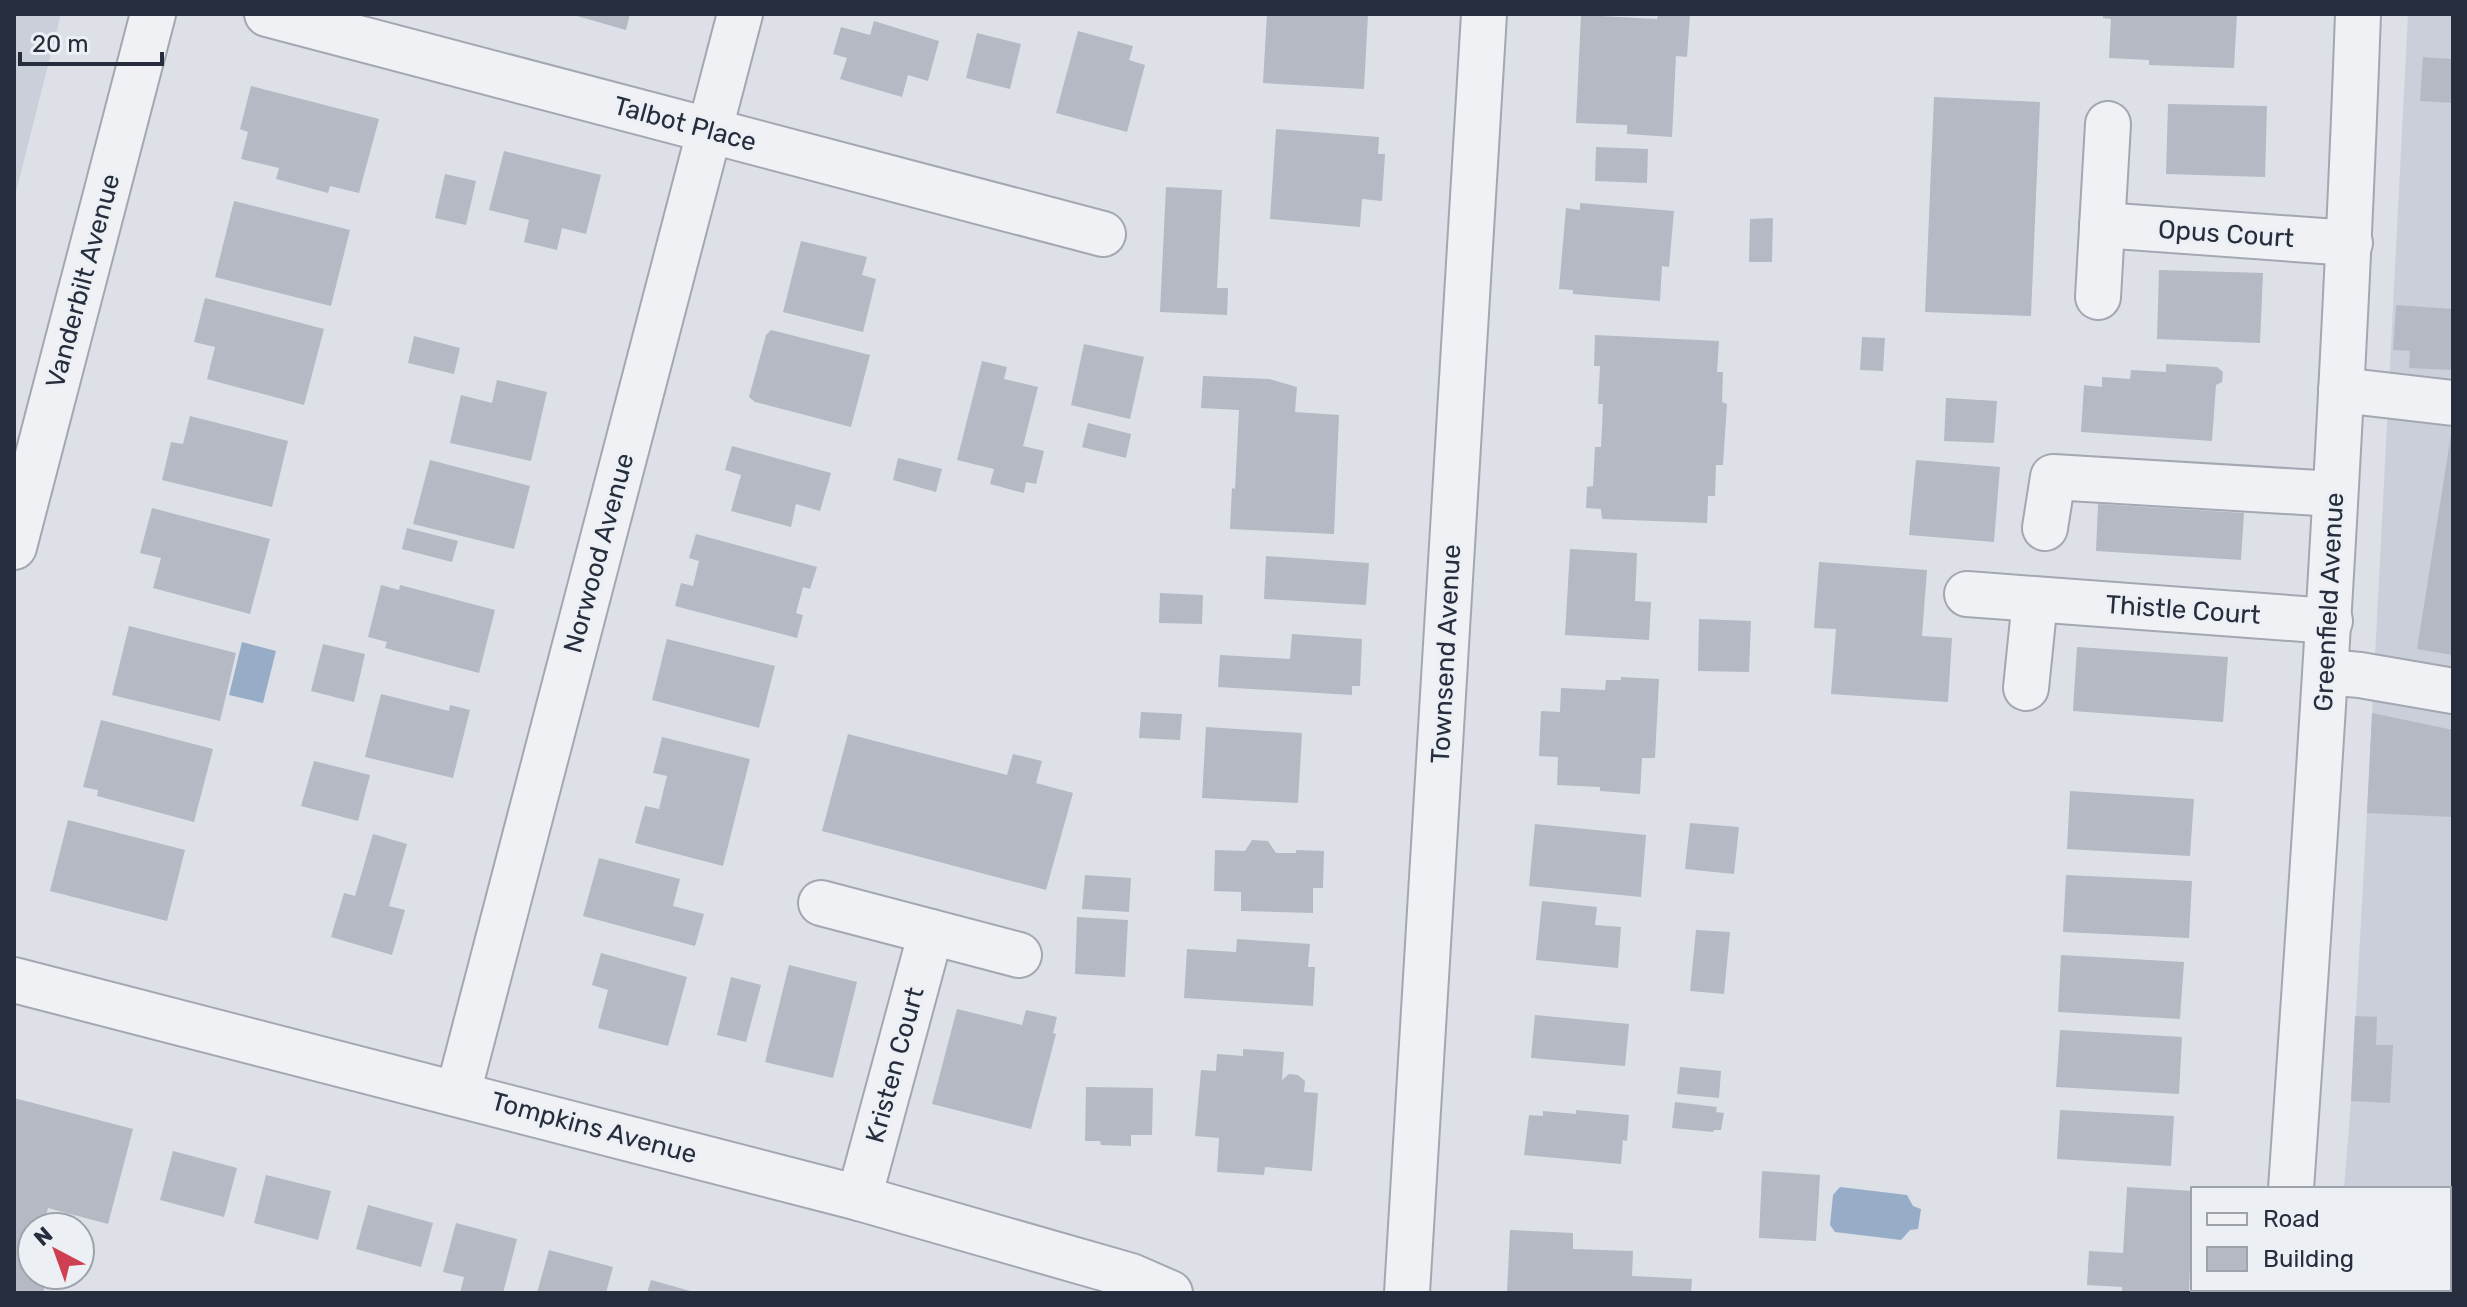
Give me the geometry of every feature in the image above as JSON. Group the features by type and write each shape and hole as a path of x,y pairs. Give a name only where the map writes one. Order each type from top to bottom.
{"street":[{"name":"Vanderbilt Avenue","path":"14,547 153,14"},
{"name":"Talbot Place","path":"267,14 1103,234"},
{"name":"Norwood Avenue","path":"458,1093 740,14"},
{"name":"Townsend Avenue","path":"1407,1293 1484,14"},
{"name":"Greenfield Avenue","path":"2291,1187 2330,621 2350,243 2358,14"},
{"path":"2098,297 2108,124"},
{"name":"Opus Court","path":"2102,225 2350,243"},
{"path":"2341,390 2453,403"},
{"path":"2045,528 2053,477 2335,494"},
{"name":"Thistle Court","path":"1967,594 2330,621"},
{"path":"2026,688 2035,600"},
{"path":"2327,672 2453,691"},
{"path":"821,903 1019,955"},
{"name":"Kristen Court","path":"859,1198 931,932"},
{"name":"Tompkins Avenue","path":"14,980 859,1198 1131,1276 1170,1293"}],"shaded area":[{"path":"14,14 61,14 14,200"},
{"path":"2408,14 2453,14 2453,1216 2451,1187 2344,1187 2367,813"}],"water":[{"path":"242,642 276,651 263,703 229,695"},
{"path":"1840,1187 1907,1195 1913,1206 1921,1209 1918,1229 1910,1230 1901,1240 1835,1232 1830,1225 1833,1195"}],"building":[{"path":"570,14 630,14 626,30"},
{"path":"1267,14 1368,14 1364,89 1263,83"},
{"path":"1658,14 1690,14 1687,57 1676,56 1672,137 1627,134 1627,125 1576,123 1581,15 1657,19"},
{"path":"2103,14 2237,14 2234,68 2149,65 2149,60 2109,58 2111,19 2103,18"},
{"path":"874,21 939,41 928,81 908,75 902,97 840,79 847,58 833,54 841,27 870,35"},
{"path":"1078,31 1133,46 1129,60 1145,65 1127,132 1056,113"},
{"path":"977,33 1021,44 1010,89 966,78"},
{"path":"2423,57 2453,59 2453,103 2420,101"},
{"path":"251,86 379,119 359,193 330,186 328,193 276,179 279,168 241,159 248,132 240,129"},
{"path":"1934,97 2040,102 2031,316 1925,312"},
{"path":"2168,104 2267,106 2265,177 2166,174"},
{"path":"1276,129 1379,137 1378,154 1385,154 1382,201 1362,199 1360,227 1270,219"},
{"path":"1596,147 1648,149 1647,183 1595,181"},
{"path":"504,151 601,175 586,234 562,228 557,250 524,242 529,220 489,210"},
{"path":"445,174 476,181 466,225 435,218"},
{"path":"1166,187 1222,190 1217,288 1228,288 1227,315 1160,312"},
{"path":"234,201 350,230 331,306 215,277"},
{"path":"1580,203 1674,211 1669,267 1662,266 1660,301 1573,294 1573,290 1559,289 1566,208 1580,210"},
{"path":"1773,218 1772,262 1749,262 1750,219"},
{"path":"801,241 867,257 862,275 876,279 863,332 783,312"},
{"path":"2159,270 2263,273 2260,343 2157,339"},
{"path":"205,298 324,329 304,405 207,379 215,347 194,342"},
{"path":"2396,305 2453,309 2453,370 2409,368 2410,351 2393,350"},
{"path":"771,330 870,355 851,427 755,402 749,397 766,335"},
{"path":"1595,335 1719,341 1717,372 1723,372 1722,402 1727,404 1723,465 1716,465 1715,496 1708,496 1707,523 1602,519 1601,509 1586,508 1587,487 1593,486 1595,447 1601,447 1602,428 1603,404 1598,404 1600,366 1594,366"},
{"path":"414,336 460,348 454,374 408,363"},
{"path":"1862,337 1885,338 1883,371 1860,370"},
{"path":"1084,344 1144,357 1130,419 1071,405"},
{"path":"982,361 1007,367 1004,379 1038,387 1023,446 1044,451 1036,484 1026,482 1024,493 990,484 994,469 957,460"},
{"path":"2166,364 2217,367 2223,372 2222,382 2216,385 2212,441 2081,432 2084,385 2102,387 2102,377 2130,379 2131,370 2166,372"},
{"path":"1203,376 1269,379 1297,387 1295,412 1339,415 1334,534 1230,529 1239,410 1201,408"},
{"path":"497,380 547,392 531,461 450,443 461,395 492,403"},
{"path":"1946,398 1997,401 1994,443 1944,441"},
{"path":"190,416 288,441 272,507 162,480 171,442 183,444"},
{"path":"1088,423 1131,434 1126,458 1082,447"},
{"path":"2453,435 2453,655 2417,649"},
{"path":"732,446 831,473 820,511 796,504 791,527 731,511 741,475 725,470"},
{"path":"898,458 942,469 936,492 893,480"},
{"path":"430,460 530,486 514,549 413,524"},
{"path":"1916,460 2000,467 1994,542 1909,535"},
{"path":"2098,504 2244,513 2241,560 2096,551"},
{"path":"152,508 270,539 250,614 153,588 161,558 140,553"},
{"path":"407,528 458,541 452,562 402,549"},
{"path":"696,534 817,567 810,589 803,587 796,613 803,615 797,638 675,606 681,583 693,586 699,561 689,558"},
{"path":"1570,549 1637,553 1635,601 1651,602 1649,640 1565,635"},
{"path":"1266,556 1369,563 1366,605 1264,599"},
{"path":"1819,562 1927,570 1922,636 1952,638 1948,702 1831,694 1836,629 1814,628"},
{"path":"381,585 399,590 400,585 495,610 479,673 385,648 387,642 368,637"},
{"path":"1160,593 1203,595 1202,624 1159,623"},
{"path":"1699,619 1751,621 1749,672 1698,671"},
{"path":"129,626 236,653 220,721 112,695"},
{"path":"1292,634 1362,639 1360,686 1352,686 1352,695 1218,687 1220,655 1290,659"},
{"path":"667,639 775,666 759,728 652,700"},
{"path":"323,644 365,654 354,702 311,691"},
{"path":"2077,647 2228,657 2223,722 2073,711"},
{"path":"1621,677 1659,679 1655,758 1642,758 1640,794 1600,791 1600,787 1557,785 1558,757 1539,756 1541,711 1560,712 1561,688 1605,690 1606,680 1621,680"},
{"path":"381,694 449,711 450,705 470,710 453,778 365,757"},
{"path":"1141,712 1182,714 1180,740 1139,738"},
{"path":"2372,713 2453,730 2453,817 2367,813"},
{"path":"101,720 213,749 194,822 97,796 98,790 83,787"},
{"path":"1206,727 1302,733 1298,803 1202,798"},
{"path":"848,734 1007,775 1013,754 1042,761 1036,783 1073,793 1046,890 822,831"},
{"path":"662,737 750,759 723,866 635,843 645,806 659,809 667,776 653,773"},
{"path":"314,761 370,775 358,821 301,806"},
{"path":"2070,791 2194,799 2190,856 2067,849"},
{"path":"68,820 185,850 167,921 50,891"},
{"path":"1690,823 1739,827 1734,874 1685,869"},
{"path":"1535,824 1646,835 1641,897 1529,886"},
{"path":"373,834 407,844 389,906 405,910 392,955 331,937 344,893 355,896"},
{"path":"1252,840 1268,841 1276,853 1324,851 1323,888 1313,888 1313,913 1241,911 1241,892 1214,891 1215,850 1245,851"},
{"path":"599,858 680,879 673,906 704,914 695,946 583,916"},
{"path":"1085,875 1131,878 1129,912 1082,909"},
{"path":"2066,875 2192,881 2189,938 2063,932"},
{"path":"1542,901 1597,907 1595,925 1621,927 1618,968 1536,960"},
{"path":"1077,917 1128,920 1125,977 1075,974"},
{"path":"1696,930 1730,932 1724,994 1690,991"},
{"path":"1237,939 1310,944 1308,967 1315,967 1313,1006 1184,998 1187,949 1236,952"},
{"path":"601,953 687,977 668,1046 598,1028 608,990 592,985"},
{"path":"2061,955 2184,962 2180,1019 2058,1012"},
{"path":"789,965 857,982 833,1078 765,1062"},
{"path":"731,977 761,985 746,1042 717,1035"},
{"path":"957,1009 1022,1025 1026,1010 1057,1017 1053,1033 1056,1034 1031,1129 932,1104"},
{"path":"1535,1015 1629,1024 1625,1066 1531,1058"},
{"path":"2355,1016 2377,1017 2376,1045 2393,1045 2390,1103 2351,1101"},
{"path":"2060,1030 2182,1037 2179,1094 2056,1087"},
{"path":"1243,1049 1284,1052 1282,1080 1289,1074 1298,1075 1305,1081 1304,1092 1318,1093 1312,1171 1265,1167 1264,1175 1217,1172 1219,1138 1195,1136 1201,1070 1216,1071 1217,1054 1243,1056"},
{"path":"1680,1067 1721,1071 1719,1098 1677,1094"},
{"path":"1086,1087 1153,1088 1152,1135 1131,1135 1131,1146 1085,1141"},
{"path":"14,1098 133,1129 108,1224 96,1221 96,1211 48,1208 47,1211 16,1211 16,1291 44,1291 14,1293"},
{"path":"1675,1102 1717,1107 1716,1112 1724,1113 1721,1130 1672,1128"},
{"path":"1576,1110 1629,1115 1621,1164 1524,1155 1529,1115 1543,1116 1543,1111 1576,1114"},
{"path":"2060,1110 2174,1116 2171,1166 2057,1159"},
{"path":"173,1151 237,1168 224,1217 160,1200"},
{"path":"1762,1171 1820,1175 1816,1241 1759,1238"},
{"path":"266,1175 331,1191 318,1240 254,1223"},
{"path":"2127,1187 2191,1191 2189,1293 2122,1293 2122,1287 2087,1285 2089,1251 2123,1253"},
{"path":"368,1205 433,1223 421,1267 356,1249"},
{"path":"456,1223 517,1239 503,1293 460,1293 464,1277 443,1272"},
{"path":"1510,1230 1573,1233 1573,1249 1633,1251 1632,1276 1692,1279 1691,1293 1507,1293"},
{"path":"549,1250 613,1267 606,1293 537,1293"},
{"path":"651,1280 694,1292 647,1293"},
{"path":"2361,1291 2448,1291 2447,1293"}]}
